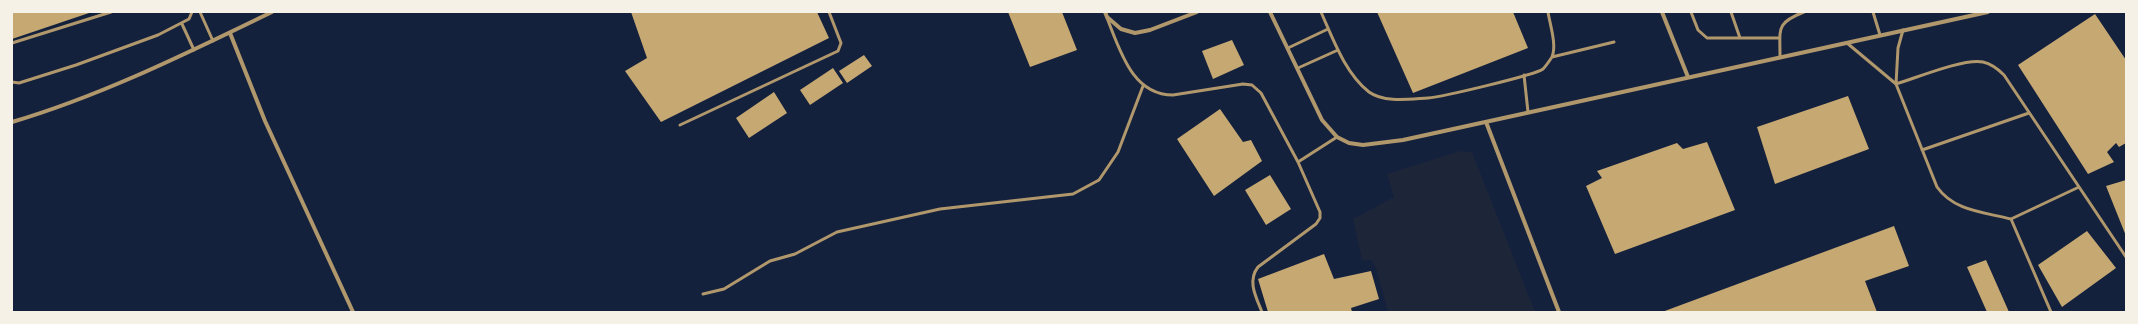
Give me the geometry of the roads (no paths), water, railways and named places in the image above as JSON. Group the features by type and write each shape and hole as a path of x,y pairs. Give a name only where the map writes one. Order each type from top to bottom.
{"street":[{"path":"12,122 62,107 194,50 272,12"},
{"path":"1104,12 1107,17 1121,29 1135,33 1150,30 1197,12"},
{"path":"1270,12 1322,120 1337,138 1349,143 1363,145 1403,140 1780,56 1988,12"},
{"path":"1662,12 1688,77"},
{"path":"230,33 265,121 353,312"},
{"path":"1486,122 1559,312"}],"lane":[{"path":"12,43 111,12"},
{"path":"12,82 19,83 76,65 158,35 182,24 189,19 192,12"},
{"path":"200,12 213,41"},
{"path":"680,125 838,51 841,43 829,12"},
{"path":"1321,12 1338,50 1354,77 1369,91 1380,98 1429,98 1542,70 1552,57 1553,46 1548,12"},
{"path":"1691,12 1698,30 1708,38 1714,40 1740,38 1780,38"},
{"path":"1731,12 1740,38"},
{"path":"1780,56 1782,24 1788,18 1804,12"},
{"path":"1873,12 1880,35"},
{"path":"1107,17 1123,57 1132,74 1143,86 1165,95 1174,95 1243,84 1252,85 1261,93 1298,162 1320,212 1320,218 1316,224 1258,267 1252,276 1252,284 1262,312"},
{"path":"182,24 194,50"},
{"path":"1288,48 1328,29"},
{"path":"1903,30 1897,54 1896,84 1937,187 1951,203 1961,207 2011,219 2079,187"},
{"path":"1552,57 1614,42"},
{"path":"1847,43 1896,84"},
{"path":"1298,68 1338,50"},
{"path":"1896,84 1967,62 1984,62 1995,67 2004,75 2126,257"},
{"path":"1524,75 1528,112"},
{"path":"703,294 724,289 770,261 795,254 837,232 940,209 1073,194 1099,180 1118,152 1143,86"},
{"path":"1922,150 2029,113"},
{"path":"1298,162 1337,138"},
{"path":"2011,219 2051,312"}]}
